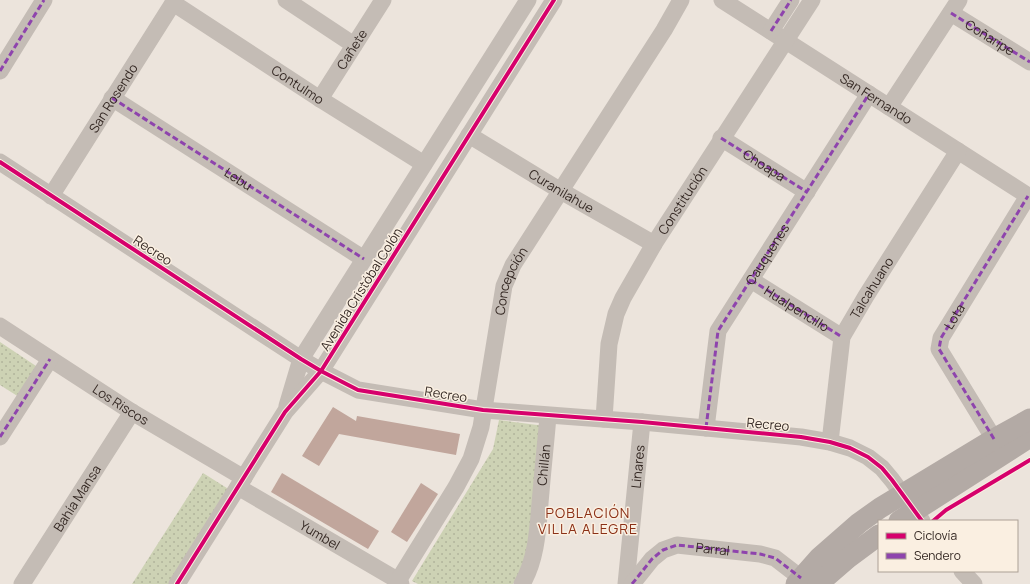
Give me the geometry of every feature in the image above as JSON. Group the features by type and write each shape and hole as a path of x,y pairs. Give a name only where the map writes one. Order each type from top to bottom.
{"main road":[{"path":"909,512 994,439 1030,419"},
{"path":"805,582 819,558 849,531 880,508 909,512 1030,437"},
{"path":"805,582 848,558 878,536"}],"street":[{"path":"0,71 44,0"},
{"path":"286,0 354,45"},
{"name":"Cañete","path":"320,99 383,0"},
{"name":"Avenida Cristóbal Colón","path":"285,412 301,359 528,0"},
{"name":"Avenida Cristóbal Colón","path":"177,584 285,412 321,371 554,0"},
{"name":"Concepción","path":"399,583 464,473 477,444 504,286 514,265 664,30 681,0"},
{"name":"San Fernando","path":"722,0 1029,196"},
{"path":"771,31 790,0"},
{"name":"Constitución","path":"604,419 609,344 612,329 623,298 654,244 721,138 812,0"},
{"name":"Contulmo","path":"174,2 320,99 424,164"},
{"name":"San Rosendo","path":"52,196 112,98 174,2"},
{"path":"889,107 955,6"},
{"name":"Coñaripe","path":"955,6 1030,62"},
{"name":"Cauquenes","path":"706,428 718,331 869,94"},
{"name":"Lebu","path":"112,98 364,259"},
{"name":"Curanilahue","path":"469,135 561,191 654,244"},
{"name":"Choapa","path":"721,138 807,192"},
{"name":"Talcahuano","path":"830,442 842,337 866,296 958,151"},
{"name":"Recreo","path":"0,162 301,359 358,390 483,410 642,422 801,437 830,442 850,448 868,457 882,468 909,512"},
{"name":"Lota","path":"994,439 939,349 945,331 1029,196"},
{"name":"Hualpencillo","path":"750,280 842,337"},
{"name":"Los Riscos","path":"0,326 241,483"},
{"path":"0,437 50,359"},
{"name":"Bahía Mansa","path":"22,584 132,412"},
{"name":"Chillán","path":"522,584 527,576 534,552 548,416"},
{"name":"Linares","path":"626,584 642,422"},
{"name":"Yumbel","path":"241,483 399,583"},
{"name":"Parral","path":"632,584 652,559 663,550 678,545 760,554 774,558 805,582"},
{"path":"963,572 974,584"}],"green space":[{"path":"0,342 39,368 19,397 0,385"},
{"path":"499,420 545,426 530,558 513,584 418,584 412,581 493,449"},
{"path":"203,473 230,490 171,584 132,584"}],"building":[{"path":"333,407 356,421 357,416 460,434 456,455 339,434 319,466 302,456"},
{"path":"282,473 379,531 368,549 271,492"},
{"path":"421,483 438,494 407,542 391,532"}],"marked path":[{"path":"0,71 44,0"},
{"path":"771,31 791,0"},
{"path":"951,13 1030,62"},
{"path":"706,428 718,331 869,94"},
{"path":"112,98 364,259"},
{"path":"721,138 807,192"},
{"path":"994,439 939,349 941,338 1028,196"},
{"path":"751,280 842,337"},
{"path":"0,437 50,359"},
{"path":"632,584 652,559 663,550 677,545 760,554 775,558 801,578"}],"cycle path":[{"path":"177,584 285,412 321,371 554,0"},
{"path":"0,162 301,359 358,390 483,410 642,422 801,437 830,442 850,448 868,457 882,468 921,520"},
{"path":"934,520 946,510 1030,460"}],"district":[{"name":"POBLACIÓN VILLA ALEGRE","path":"588,522"}]}
